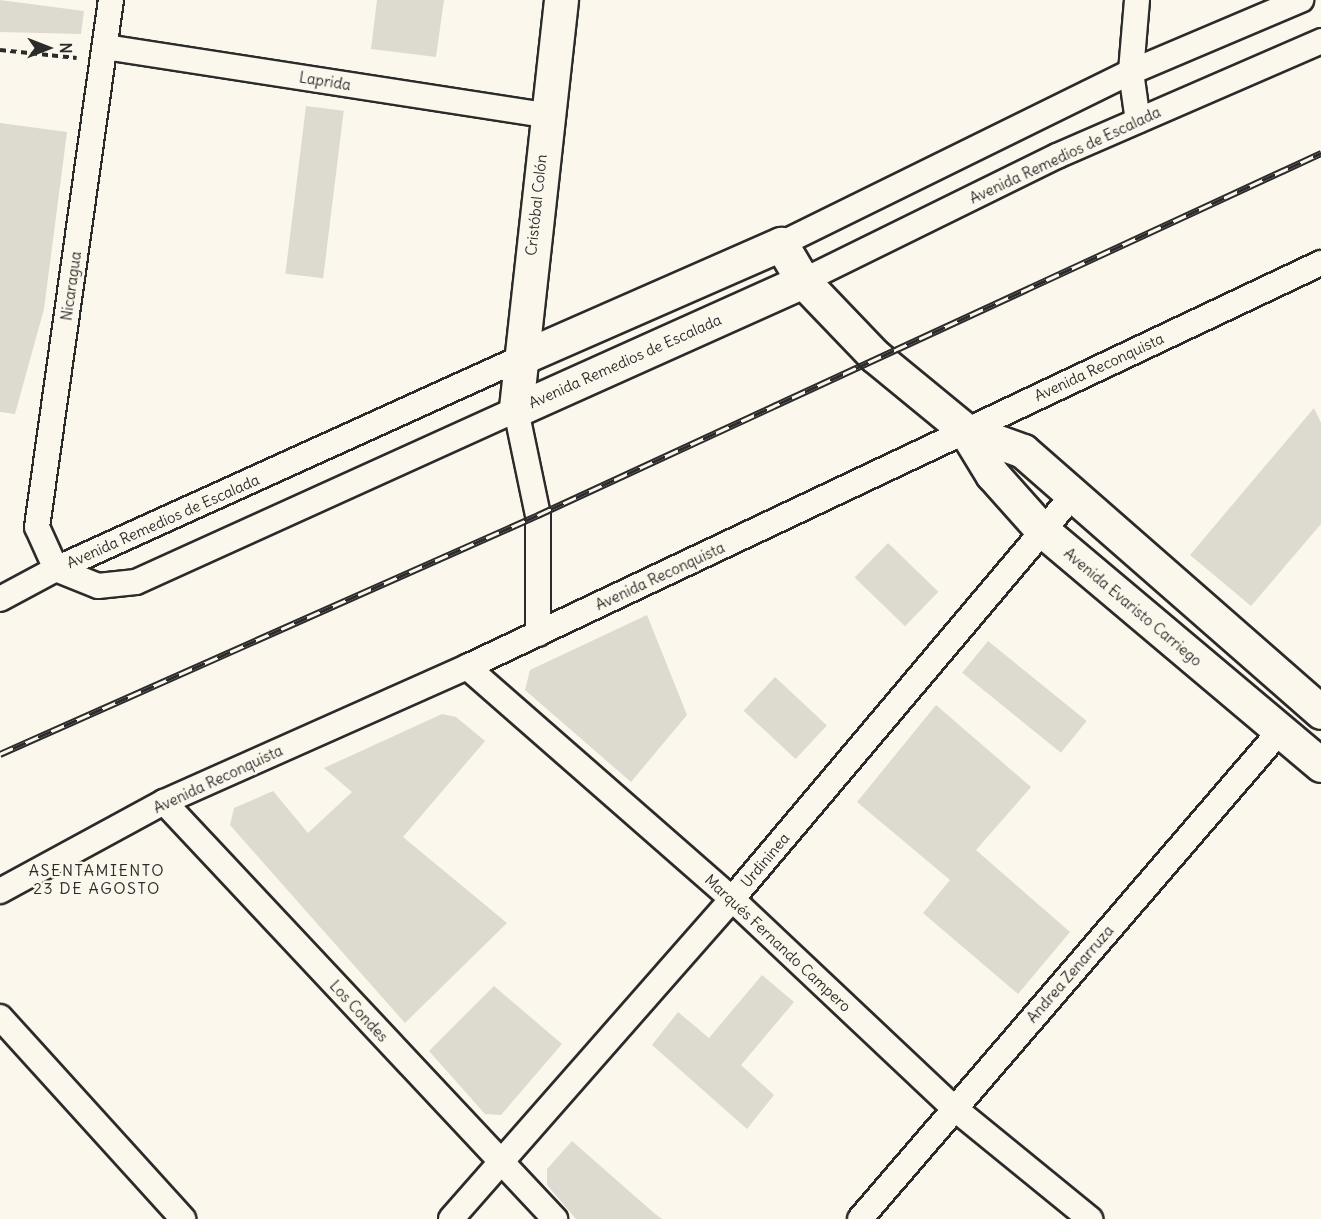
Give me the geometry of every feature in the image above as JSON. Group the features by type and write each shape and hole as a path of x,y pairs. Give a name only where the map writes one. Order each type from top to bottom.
{"street":[{"name":"Nicaragua","path":"56,569 37,527 111,0"},
{"name":"Cristóbal Colón","path":"516,410 545,115 561,0"},
{"path":"1137,0 1131,72 1138,120"},
{"name":"Avenida Remedios de Escalada","path":"56,569 521,358 781,244 1131,72 1301,0"},
{"name":"Avenida Remedios de Escalada","path":"56,569 98,586 136,582 803,281 1138,120 1321,41"},
{"name":"Laprida","path":"104,54 545,115"},
{"name":"Avenida Evaristo Carriego","path":"781,244 803,281 875,356 965,430 992,474 1042,530 1321,765"},
{"name":"Avenida Reconquista","path":"0,891 164,802 538,634 1321,263"},
{"path":"516,410 538,515 538,634"},
{"name":"Avenida Evaristo Carriego","path":"965,430 1023,451 1321,712"},
{"name":"Urdininea","path":"451,1219 503,1163 732,898 1073,495"},
{"path":"0,599 27,589 56,569"},
{"name":"Marqués Fernando Campero","path":"467,667 732,898 954,1108 1090,1219"},
{"name":"Andrea Zenarruza","path":"860,1219 1280,731"},
{"name":"Los Condes","path":"164,802 555,1219"},
{"path":"0,1017 183,1219"}],"path":[{"path":"0,51 104,54"}],"shaded area":[{"path":"0,0 84,11 81,34 0,32"},
{"path":"377,0 444,0 436,57 371,49"},
{"path":"306,106 344,111 323,278 285,274"},
{"path":"0,123 67,132 44,309 15,414 0,412"},
{"path":"1314,408 1321,423 1321,524 1251,606 1190,555"},
{"path":"888,543 938,592 905,626 855,578"},
{"path":"647,615 687,715 631,782 525,690 530,670"},
{"path":"988,641 1087,721 1061,753 962,673"},
{"path":"775,677 827,725 796,759 744,711"},
{"path":"936,705 1031,787 976,850 1070,932 1018,994 923,913 950,880 857,802"},
{"path":"442,714 456,717 485,741 403,837 507,923 405,1023 230,825 234,808 273,791 308,833 352,792 324,768"},
{"path":"762,975 794,1002 741,1065 774,1095 747,1129 652,1045 678,1012 709,1038"},
{"path":"494,986 562,1044 501,1115 485,1114 429,1051"},
{"path":"572,1141 662,1219 576,1219 547,1185 547,1169"}],"railway":[{"path":"0,754 538,515 1321,153"}],"district":[{"name":"ASENTAMIENTO 23 DE AGOSTO","path":"97,879"}]}
